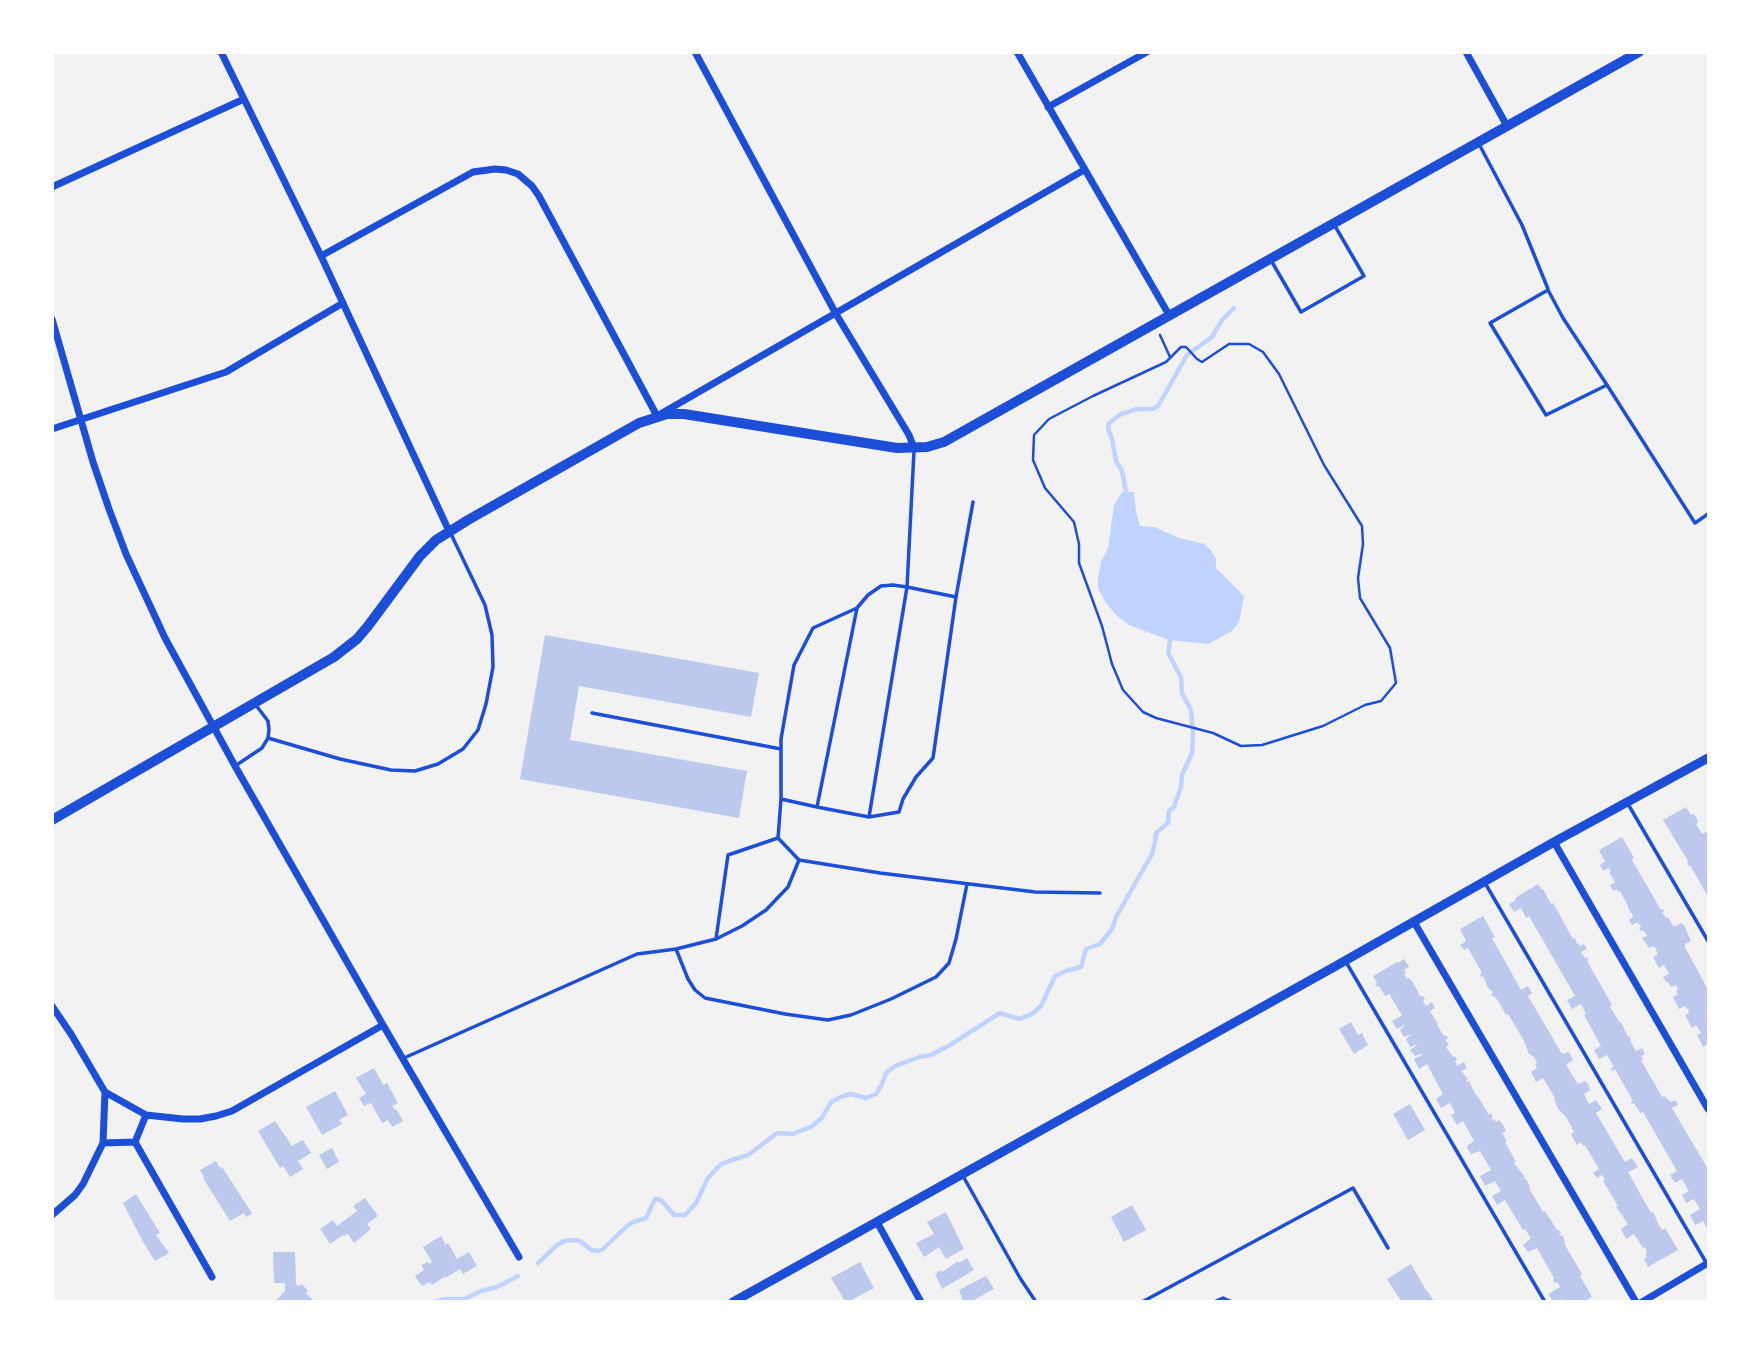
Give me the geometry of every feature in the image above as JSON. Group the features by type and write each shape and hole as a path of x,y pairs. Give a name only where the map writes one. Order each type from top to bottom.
{"main road":[{"path":"52,820 325,663 346,648 368,626 428,547 449,531 639,423 674,413 897,448 936,444 1639,52"}],"street":[{"path":"221,52 321,256 449,531"},
{"path":"695,52 836,314 909,435 914,448"},
{"path":"1017,52 1169,315"},
{"path":"1048,107 1147,52"},
{"path":"1466,52 1507,126"},
{"path":"52,187 244,99"},
{"path":"321,256 473,172 495,169 517,174 532,186 539,196 657,416 1084,170"},
{"path":"52,429 226,372 343,303"},
{"path":"52,319 101,486 126,554 165,638 383,1025 519,1257"},
{"path":"733,1301 1484,881 1707,761"},
{"path":"1555,842 1709,1108"},
{"path":"1414,922 1636,1301"},
{"path":"52,1006 105,1092 146,1115 183,1119 200,1119 232,1111 383,1025"},
{"path":"52,1215 75,1195 83,1184 103,1143 105,1092"},
{"path":"135,1142 146,1115"},
{"path":"103,1143 135,1142"},
{"path":"135,1142 212,1277"},
{"path":"877,1222 921,1301"},
{"path":"1642,1301 1708,1264"}],"lane":[{"path":"1478,143 1522,225 1548,290 1563,318 1695,523 1709,514"},
{"path":"1270,260 1301,312 1364,276 1334,224"},
{"path":"1548,290 1490,323 1546,415 1607,386"},
{"path":"869,817 906,587 914,448"},
{"path":"781,799 869,817 899,812 903,799 916,778 933,758 956,597 973,502"},
{"path":"268,738 340,759 391,770 415,771 438,764 463,749 478,730 486,704 493,667 492,635 485,604 449,531"},
{"path":"956,597 893,585 881,586 868,595 857,608 813,628 794,665 781,738 778,838 799,860 1035,892 1100,893"},
{"path":"817,807 857,608"},
{"path":"235,766 262,748 268,738 268,721 254,703"},
{"path":"592,713 781,749"},
{"path":"1627,802 1709,941"},
{"path":"716,939 728,855 778,838"},
{"path":"403,1059 638,954 676,949 716,939 742,926 766,911 788,887 799,860"},
{"path":"1484,881 1708,1264"},
{"path":"676,949 688,979 695,990 705,998 828,1020 851,1015 936,977 949,963 967,884"},
{"path":"1345,961 1545,1301"},
{"path":"962,1174 1020,1278 1036,1301"},
{"path":"1142,1301 1353,1188 1388,1248"},
{"path":"1214,1301 1223,1298 1232,1301"}],"path":[{"path":"1160,335 1171,358"},
{"path":"1229,344 1250,344 1263,352 1279,374 1324,465 1363,526 1358,578 1360,598 1390,648 1396,683 1381,701 1365,705 1324,726 1262,746 1241,746 1213,733 1143,712 1123,690 1079,562 1079,544 1073,522 1045,488 1033,460 1034,435 1049,419 1171,358 1181,347 1186,347 1202,362 1229,344"}],"water":[{"path":"1122,492 1134,492 1140,526 1154,527 1179,538 1204,544 1211,550 1216,559 1216,568 1244,596 1239,622 1232,631 1208,644 1169,640 1129,625 1106,603 1098,588 1098,578 1101,562 1108,548 1114,505"}],"building":[{"path":"545,635 759,673 751,717 579,686 570,740 747,771 739,818 520,779"},
{"path":"1686,807 1691,815 1696,817 1696,824 1702,834 1708,834 1708,897 1663,820"},
{"path":"1622,837 1661,910 1665,911 1662,912 1674,927 1681,923 1684,925 1691,941 1685,944 1685,947 1708,990 1708,1044 1703,1047 1697,1035 1701,1033 1696,1025 1692,1028 1685,1015 1689,1013 1689,1008 1685,1006 1679,1009 1673,997 1678,994 1676,985 1671,987 1667,983 1663,977 1669,974 1667,970 1664,965 1659,968 1653,957 1658,954 1657,949 1653,946 1649,948 1642,938 1647,936 1639,928 1641,927 1638,922 1632,925 1629,920 1633,917 1632,913 1620,891 1613,891 1610,885 1615,882 1609,868 1603,871 1600,865 1605,862 1599,850"},
{"path":"1538,884 1551,904 1553,903 1573,939 1575,938 1580,946 1584,944 1587,949 1581,952 1589,960 1587,961 1612,1005 1610,1007 1636,1051 1642,1048 1645,1054 1641,1056 1641,1060 1662,1097 1671,1102 1675,1100 1678,1105 1672,1108 1708,1169 1708,1230 1703,1221 1695,1225 1690,1215 1700,1209 1694,1199 1686,1203 1682,1195 1689,1191 1682,1179 1675,1183 1670,1175 1677,1171 1643,1112 1640,1113 1634,1103 1632,1104 1633,1101 1615,1069 1612,1071 1611,1068 1614,1067 1607,1055 1599,1059 1594,1050 1601,1046 1584,1015 1586,1014 1581,1004 1572,1009 1567,1000 1575,996 1529,916 1526,918 1521,908 1514,912 1509,904"},
{"path":"1483,916 1521,990 1528,986 1532,993 1528,996 1562,1054 1569,1052 1573,1060 1566,1065 1578,1084 1585,1081 1588,1084 1590,1090 1584,1094 1589,1104 1596,1100 1602,1109 1596,1113 1625,1162 1632,1158 1638,1167 1628,1172 1651,1213 1653,1212 1662,1230 1665,1228 1678,1250 1648,1267 1644,1259 1647,1257 1645,1247 1643,1248 1634,1234 1626,1239 1621,1229 1628,1224 1616,1207 1618,1206 1602,1175 1597,1178 1593,1173 1599,1169 1585,1145 1581,1142 1577,1145 1571,1134 1574,1132 1558,1109 1543,1078 1536,1082 1531,1072 1537,1068 1534,1057 1529,1054 1508,1014 1506,1015 1491,994 1493,992 1488,988 1483,976 1481,977 1482,973 1468,948 1464,950 1460,945 1466,941 1460,929"},
{"path":"1404,959 1409,967 1404,970 1404,974 1412,981 1421,997 1423,996 1426,1006 1432,1002 1435,1008 1430,1011 1448,1039 1445,1040 1449,1045 1446,1047 1453,1057 1455,1056 1457,1066 1464,1062 1467,1068 1461,1071 1489,1115 1491,1113 1492,1120 1499,1120 1503,1125 1506,1131 1502,1133 1516,1162 1514,1163 1525,1177 1523,1179 1527,1181 1543,1212 1545,1211 1561,1233 1560,1236 1564,1238 1592,1297 1584,1301 1553,1301 1548,1294 1560,1287 1553,1280 1537,1248 1528,1252 1523,1245 1531,1238 1505,1200 1497,1205 1492,1196 1501,1191 1495,1181 1485,1186 1480,1176 1491,1170 1480,1151 1471,1154 1467,1147 1474,1141 1463,1121 1457,1125 1451,1115 1455,1113 1450,1103 1441,1108 1436,1099 1443,1094 1427,1064 1419,1069 1414,1059 1422,1055 1415,1056 1410,1050 1418,1044 1410,1047 1406,1039 1412,1034 1404,1037 1400,1030 1406,1024 1397,1029 1392,1021 1402,1015 1389,994 1385,996 1379,986 1377,987 1373,976"},
{"path":"1351,1022 1358,1035 1362,1033 1368,1045 1354,1054 1339,1029"},
{"path":"374,1068 383,1085 387,1083 398,1103 392,1106 403,1121 392,1127 388,1120 382,1123 371,1103 364,1106 359,1098 366,1094 356,1078"},
{"path":"335,1091 348,1115 339,1120 342,1124 322,1135 306,1107"},
{"path":"1410,1104 1425,1130 1408,1140 1393,1114"},
{"path":"275,1121 292,1146 303,1140 311,1153 298,1161 303,1169 290,1177 283,1166 280,1168 258,1131"},
{"path":"332,1148 339,1162 327,1169 319,1155"},
{"path":"216,1161 252,1214 246,1217 244,1213 230,1221 200,1170"},
{"path":"136,1194 160,1233 156,1235 169,1253 155,1261 123,1203"},
{"path":"365,1198 378,1216 367,1224 371,1229 354,1243 348,1234 330,1244 320,1229 333,1220 337,1226 357,1211 353,1206"},
{"path":"1132,1205 1146,1230 1124,1242 1111,1217"},
{"path":"946,1212 964,1249 946,1259 939,1247 924,1257 916,1243 934,1234 927,1222"},
{"path":"441,1236 457,1259 469,1252 477,1266 463,1274 460,1269 432,1285 430,1282 422,1286 415,1276 424,1270 421,1265 432,1262 423,1247"},
{"path":"273,1252 295,1252 296,1284 301,1284 308,1290 306,1293 312,1301 276,1301 285,1291 285,1283 274,1283"},
{"path":"967,1258 974,1270 942,1289 935,1274"},
{"path":"860,1262 874,1288 845,1301 831,1278"},
{"path":"1411,1264 1434,1301 1401,1301 1387,1279"},
{"path":"986,1276 994,1289 972,1301 963,1301 959,1290"}],"waterway":[{"path":"1127,497 1122,471 1116,461 1109,423 1121,414 1158,406 1187,355 1212,337 1222,320 1234,308"},
{"path":"538,1263 564,1241 580,1241 591,1250 603,1249 627,1226 646,1218 655,1199 661,1200 674,1215 685,1215 696,1203 708,1178 720,1165 748,1155 777,1133 792,1134 811,1127 822,1118 831,1102 843,1096 851,1094 866,1098 876,1094 886,1073 895,1066 931,1055 1000,1013 1019,1019 1032,1014 1041,1006 1055,976 1081,967 1086,949 1100,944 1112,929 1116,917 1152,854 1156,833 1168,823 1169,811 1174,807 1182,775 1192,753 1191,710 1182,693 1181,677 1168,653 1171,636"},
{"path":"434,1302 465,1299 518,1276"}]}
